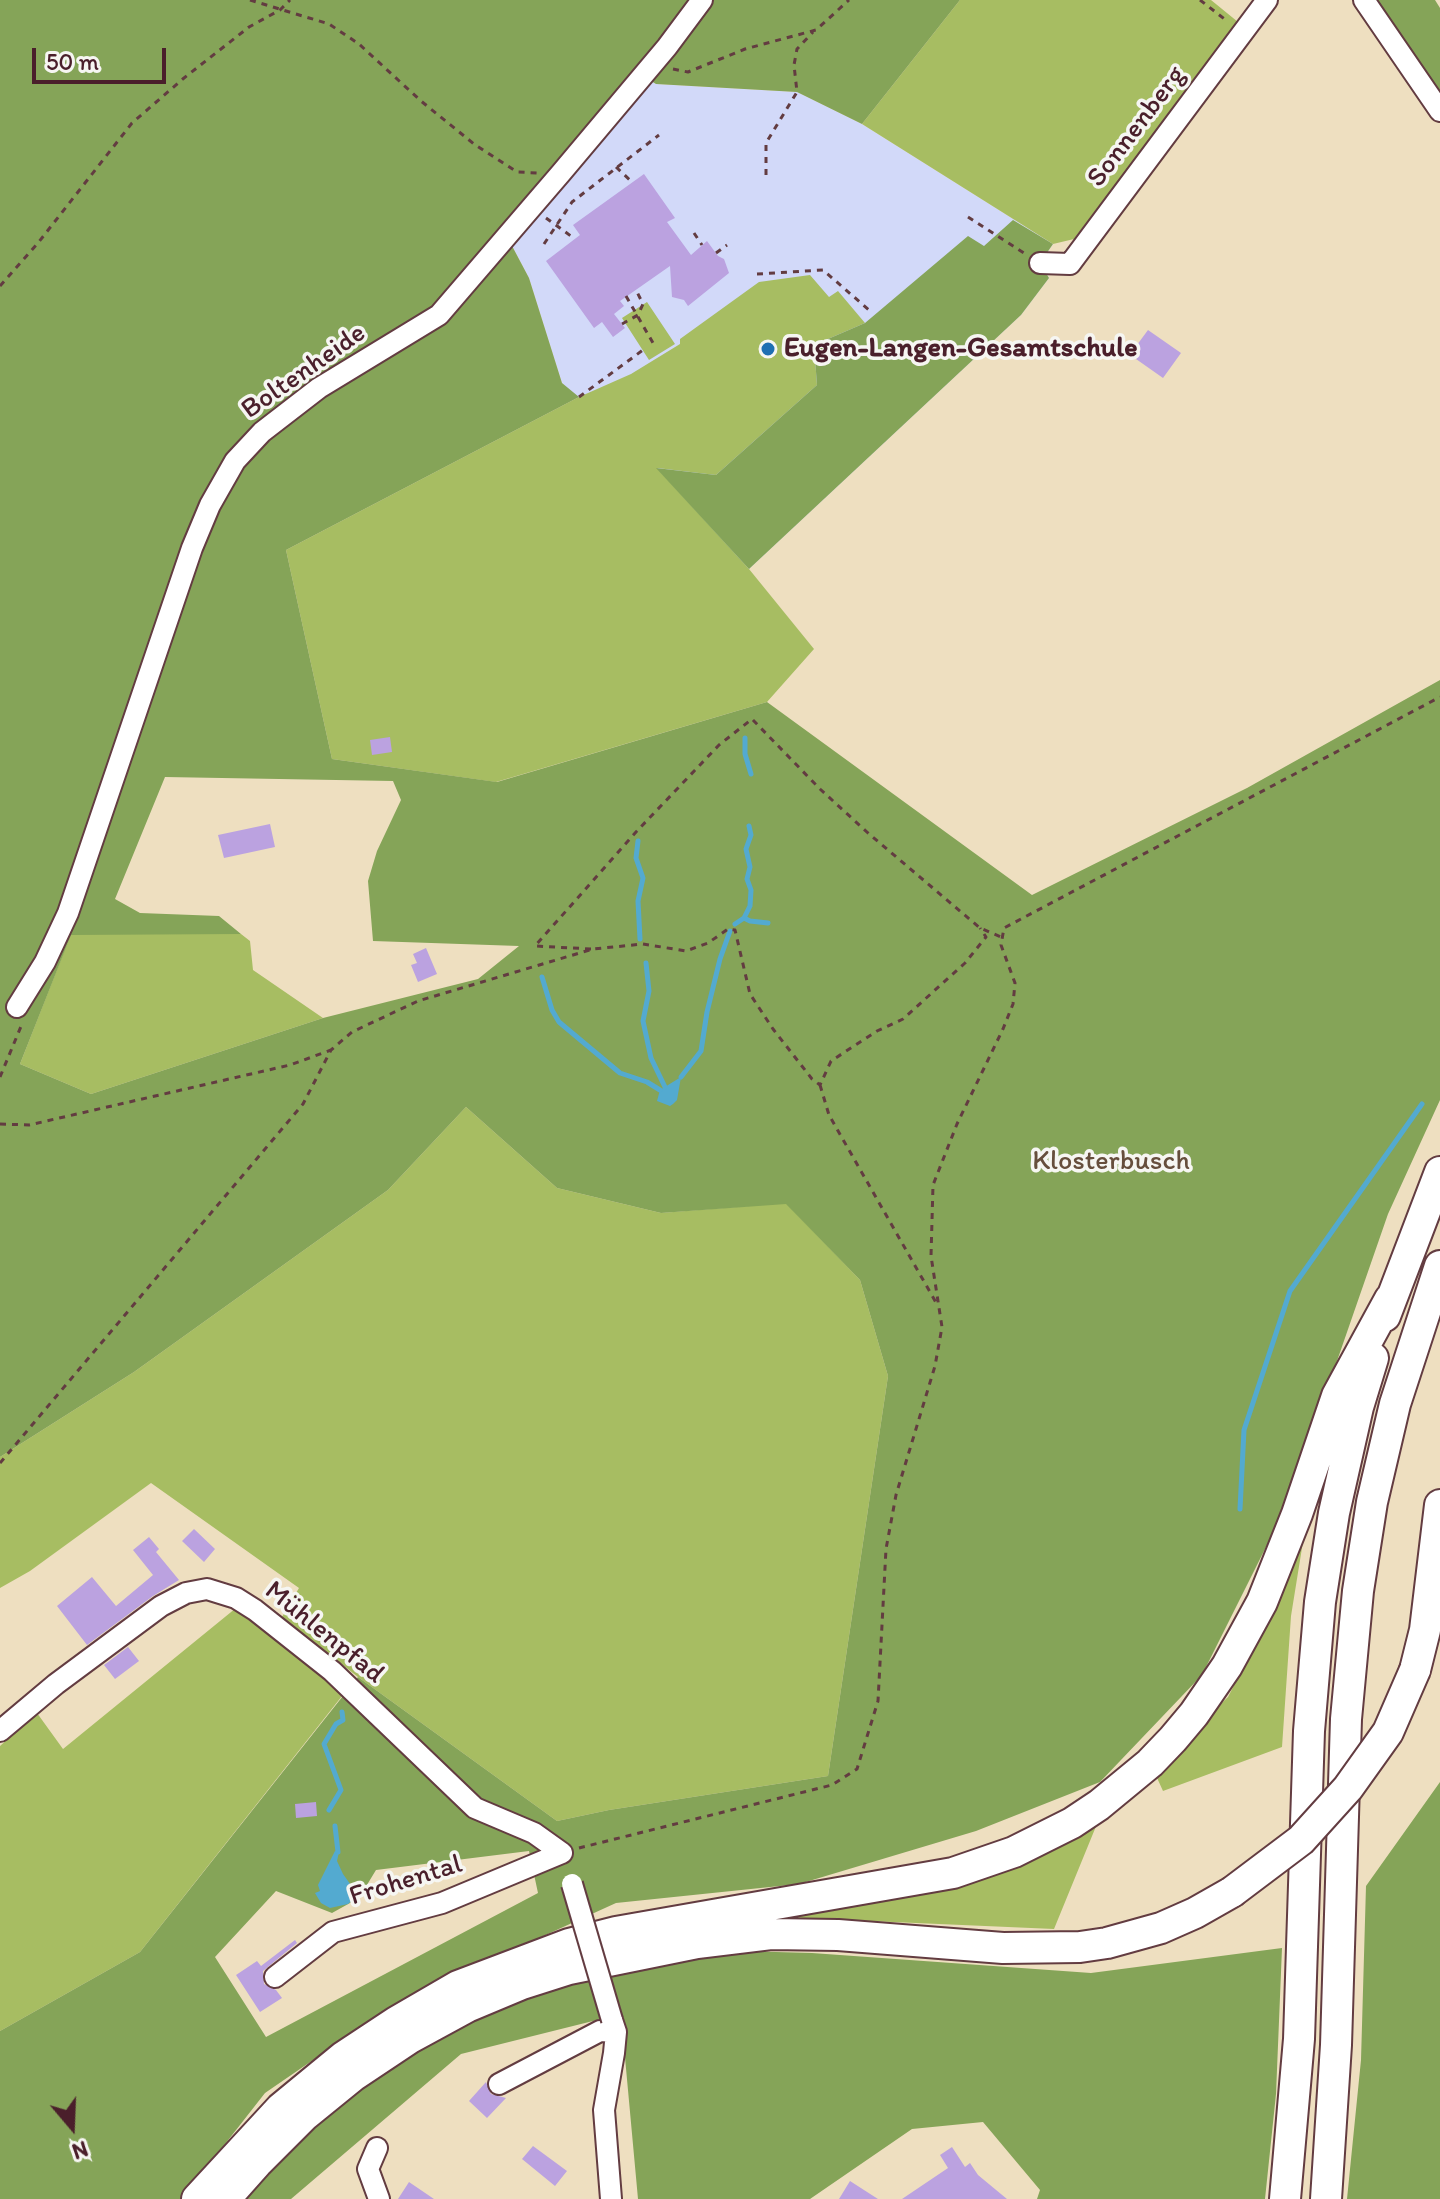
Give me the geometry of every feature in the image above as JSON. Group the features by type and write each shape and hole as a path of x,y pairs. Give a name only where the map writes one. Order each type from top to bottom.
{"highway":[{"path":"1285,2199 1299,2039 1309,1731 1320,1602 1334,1513 1358,1407 1390,1299 1440,1172"},
{"path":"1326,2199 1336,2045 1346,1719 1358,1591 1372,1502 1395,1404 1440,1266"},
{"path":"225,2199 305,2115 353,2076 410,2038 467,2007 522,1984 696,1930 974,1867 1014,1852 1072,1823 1108,1798 1150,1763 1194,1714 1227,1666 1262,1602 1297,1514 1337,1396 1390,1299"},
{"path":"197,2199 281,2108 343,2057 445,1993 516,1962 569,1944 696,1930 825,1935 1003,1948 1080,1947 1161,1928 1195,1913 1232,1892 1301,1840 1348,1788 1388,1732 1415,1670 1427,1616 1440,1505"}],"street":[{"name":"Boltenheide","path":"17,1007 45,962 68,913 192,548 210,505 235,461 262,432 319,388 439,315 535,210 561,173 702,0"},
{"name":"Sonnenberg","path":"1040,263 1070,264 1267,0"},
{"path":"1364,0 1440,111"},
{"name":"Mühlenpfad","path":"0,1731 56,1684 161,1606 186,1593 207,1589 236,1598 255,1610 332,1671 475,1808 534,1833 562,1853"},
{"path":"562,1853 614,2026 604,2110 611,2199"},
{"name":"Frohental","path":"275,1977 333,1932 442,1903 562,1853"},
{"path":"499,2084 614,2026"},
{"path":"377,2148 368,2169 379,2199"}],"path":[{"path":"250,0 329,24 359,44 421,101 517,172 561,173"},
{"path":"0,286 38,243 132,123 249,27 280,10 290,0"},
{"path":"766,175 766,143 797,92 794,65 797,49 849,0"},
{"path":"1200,0 1242,33"},
{"path":"657,58 669,68 688,72 745,49 816,30"},
{"path":"544,244 572,202 659,135"},
{"path":"616,167 632,182"},
{"path":"535,210 575,239"},
{"path":"968,217 1040,263"},
{"path":"694,233 702,245"},
{"path":"716,253 727,245"},
{"path":"757,274 823,270 869,310"},
{"path":"622,324 638,315 643,304 636,290"},
{"path":"626,296 653,343"},
{"path":"579,397 643,350"},
{"path":"562,1853 832,1785 857,1769 878,1701 886,1549 896,1495 935,1366 942,1327 931,1256 933,1185 957,1124 1013,1004 1015,983 1003,954 1001,937 1009,924 1440,697"},
{"path":"820,1085 831,1061 877,1031 903,1019 965,963 986,937 980,928 820,789 752,719 719,745 535,946 593,949 643,944 686,951 708,943 728,929 735,930 750,994 773,1029 820,1085 829,1115 939,1309"},
{"path":"980,928 1001,937"},
{"path":"0,1124 29,1125 290,1065 331,1050 352,1032 418,1001 593,949"},
{"path":"0,1077 23,1027 17,1007"},
{"path":"0,1463 303,1104 331,1050"}],"shaded area":[{"name":"Eugen-Langen-Gesamtschule","path":"647,78 656,84 797,92 862,124 1053,244 1040,263 1049,278 1021,315 749,569 562,383 529,278 511,244"}],"green space":[{"name":"Klosterbusch","path":"0,0 960,0 862,124 797,92 656,84 648,79 511,244 529,278 562,383 579,397 286,550 332,759 497,782 767,702 1032,895 1247,788 1440,680 1440,1100 1388,1214 1287,1505 1202,1675 1100,1782 976,1831 799,1884 616,1903 396,2003 265,2093 182,2199 0,2199 0,2031 140,1952 358,1677 557,1821 828,1776 888,1376 860,1280 786,1204 661,1213 557,1188 466,1107 388,1190 134,1372 0,1457","holes":["165,777 393,781 401,800 377,851 368,881 373,941 519,946 478,979 323,1018 91,1094 20,1064 71,935 241,934 219,916 140,913 115,899","529,1851 538,1893 266,2037 215,1957 276,1891 332,1913 359,1898 376,1870"]},
{"path":"960,0 1211,0 1238,22 1074,239 1053,244 862,124"},
{"path":"1374,0 1435,0 1440,8 1440,91"},
{"path":"1013,220 1053,244 1040,263 1049,278 1021,315 749,569 656,468 716,475 817,385 814,345 865,323 968,236 984,246"},
{"path":"810,275 829,297 838,291 865,323 814,345 817,385 716,475 657,468 749,569 814,649 767,702 496,782 332,759 286,550 579,397 631,374 680,344 680,339 759,282"},
{"path":"647,302 675,344 649,360 622,318"},
{"path":"71,934 241,934 250,941 253,970 323,1018 91,1094 20,1064"},
{"path":"466,1107 557,1188 661,1213 786,1203 860,1280 888,1376 828,1776 557,1821 358,1677 282,1617 299,1588 151,1483 30,1571 0,1588 0,1457 134,1372 388,1190"},
{"path":"1306,1523 1291,1616 1282,1747 1163,1791 1153,1769 1228,1697 1270,1615"},
{"path":"236,1608 291,1646 342,1696 140,1952 0,2031 0,1746 37,1713 63,1749"},
{"path":"1440,1782 1440,2199 1347,2199 1361,2060 1366,1886"},
{"path":"1099,1819 1054,1929 778,1917"},
{"path":"1282,1948 1276,2094 1265,2199 1037,2199 1040,2190 983,2122 912,2129 810,2199 638,2199 621,2014 461,2054 291,2199 242,2199 346,2090 475,2014 614,1972 704,1950 812,1953 1091,1973"}],"water":[{"path":"681,1077 677,1100 673,1104 670,1106 657,1101 660,1090"},
{"path":"335,1851 339,1852 337,1861 343,1874 358,1895 348,1904 330,1908 321,1903 315,1893 320,1891 318,1885"}],"building":[{"path":"644,174 675,218 667,222 691,255 707,241 724,259 729,273 688,306 684,300 672,297 670,266 620,301 624,306 614,314 625,328 613,337 602,322 594,328 546,261 580,235 573,225"},
{"path":"1148,330 1181,353 1163,378 1136,359 1140,353 1134,349"},
{"path":"390,737 392,752 372,755 370,740"},
{"path":"270,824 275,847 224,858 218,835"},
{"path":"426,948 437,974 418,982 411,965 417,963 413,954"},
{"path":"194,1529 215,1549 204,1562 182,1541"},
{"path":"149,1537 159,1549 156,1552 179,1580 87,1645 57,1606 92,1577 116,1606 153,1575 133,1550"},
{"path":"128,1647 139,1661 115,1679 104,1665"},
{"path":"316,1802 317,1816 296,1818 295,1804"},
{"path":"295,1940 297,1943 263,1971 264,1984 276,1990 282,1998 260,2012 236,1975 257,1961 261,1966"},
{"path":"486,2082 491,2094 506,2098 487,2118 469,2101"},
{"path":"533,2146 567,2171 555,2186 522,2159"},
{"path":"952,2147 965,2167 970,2163 978,2175 1007,2199 902,2199 948,2168 940,2155"},
{"path":"850,2181 878,2199 839,2199"},
{"path":"409,2182 434,2199 398,2199"}],"waterway":[{"path":"745,738 745,754 751,774"},
{"path":"735,924 744,918 750,906 751,890 747,879 750,867 746,849 751,835 749,826"},
{"path":"638,841 636,858 643,878 638,901 640,939"},
{"path":"744,918 768,923"},
{"path":"681,1077 701,1051 707,1012 730,931"},
{"path":"646,963 649,991 643,1021 651,1058 665,1087"},
{"path":"542,977 559,1022 620,1073 660,1090"},
{"path":"1240,1509 1244,1430 1290,1291 1422,1104"},
{"path":"329,1810 341,1790 324,1744 336,1724 343,1720 342,1712"},
{"path":"335,1826 338,1852"}],"place":[{"name":"Eugen-Langen-Gesamtschule","path":"768,349"}]}
